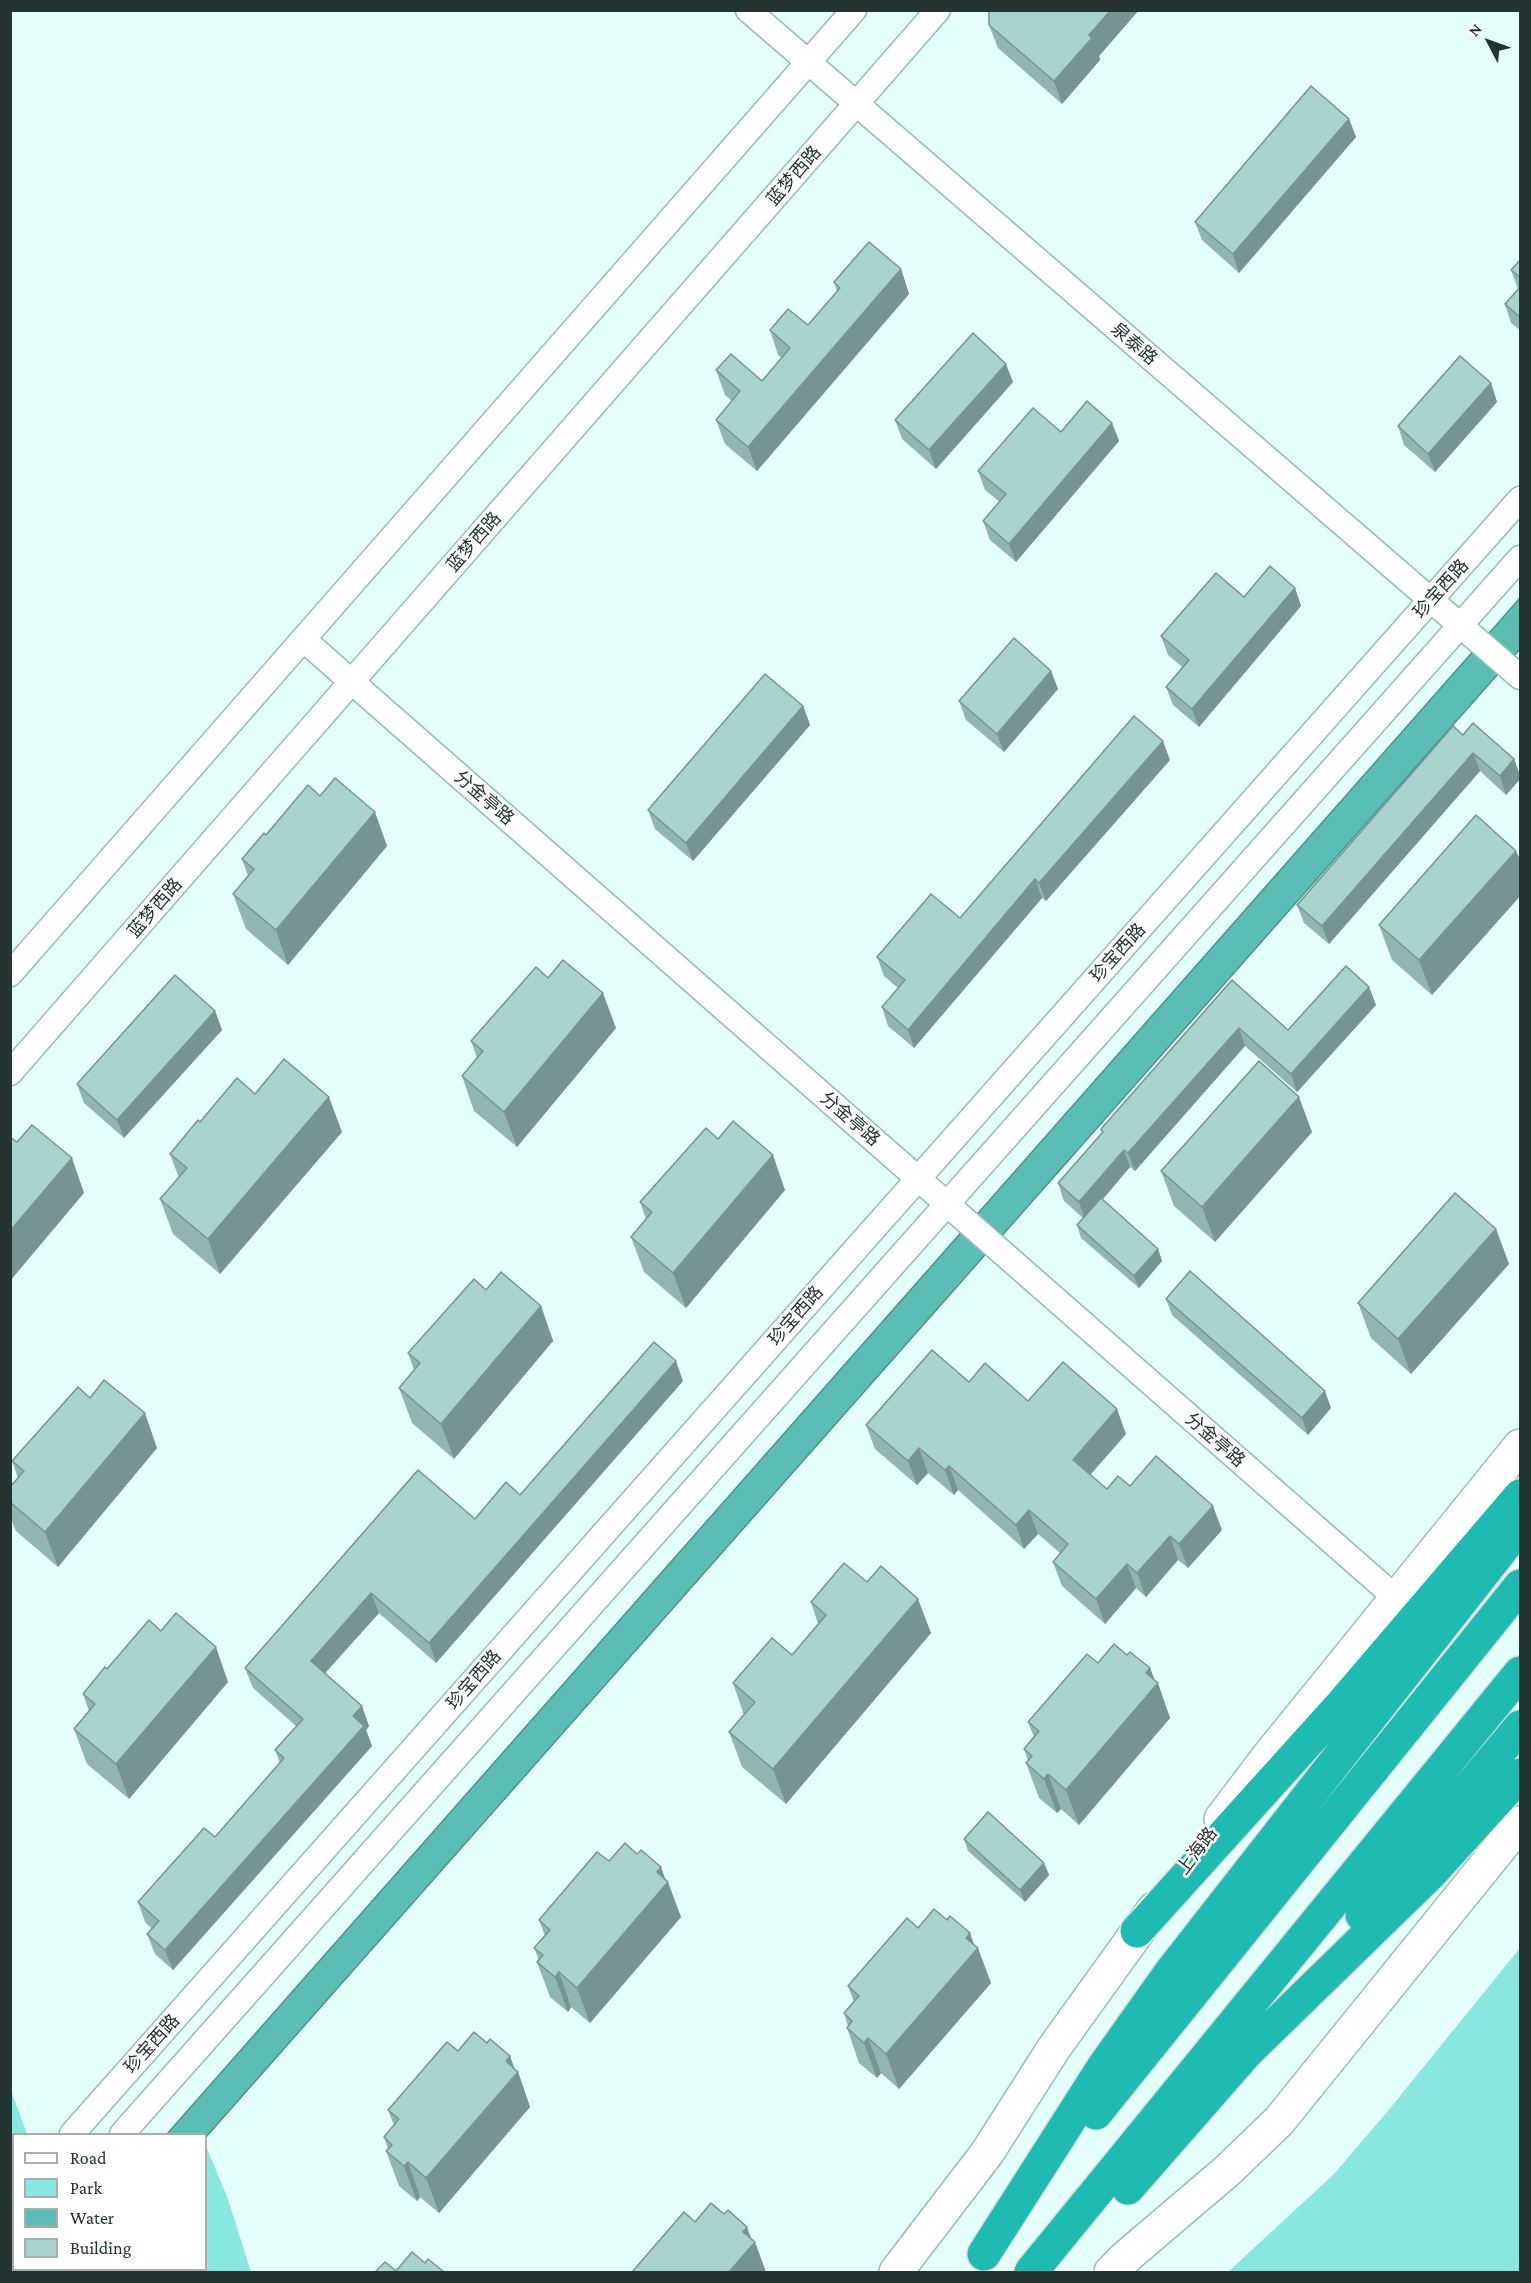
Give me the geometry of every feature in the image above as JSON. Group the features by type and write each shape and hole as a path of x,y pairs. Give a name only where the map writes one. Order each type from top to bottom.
{"highway":[{"path":"1137,1931 1342,1704 1521,1496"},
{"path":"976,2263 1104,2066 1170,1973 1521,1526"},
{"path":"976,2263 1521,1586"},
{"path":"1033,2271 1521,1673"},
{"path":"1033,2271 1102,2218 1247,2052 1521,1726"},
{"path":"1247,2052 1431,1874 1521,1775"}],"main road":[{"name":"上海路","path":"896,2272 987,2153 1054,2048 1137,1931 1268,1757 1521,1446"},
{"path":"1111,2272 1125,2257 1227,2171 1279,2121 1521,1823"}],"street":[{"name":"泉泰路","path":"748,10 1521,677"},
{"path":"10,974 854,10"},
{"name":"蓝梦西路","path":"10,1073 938,10"},
{"name":"珍宝西路","path":"73,2133 1521,499"},
{"name":"珍宝西路","path":"123,2133 1521,558"},
{"name":"分金亭路","path":"303,639 1396,1598"}],"green space":[{"path":"1520,1948 1520,2272 1228,2272 1334,2174"},
{"path":"10,2088 27,2133 12,2133 11,2171"},
{"path":"207,2148 228,2199 251,2272 30,2272 207,2271"}],"water":[{"path":"1520,598 1520,649 207,2136 207,2133 168,2133"},
{"path":"10,2169 12,2172 12,2271 89,2271 11,2272"}],"building":[{"path":"989,10 1111,10 1089,35 1092,38 1054,81 989,25"},
{"path":"1311,86 1349,119 1233,254 1195,222"},
{"path":"869,242 901,269 748,447 716,420 740,391 716,370 731,354 762,381 790,348 770,330 788,309 808,325 840,288 834,282"},
{"path":"1521,259 1521,278 1511,270"},
{"path":"1521,286 1521,318 1505,304"},
{"path":"973,333 1006,364 929,450 895,420"},
{"path":"1460,356 1491,383 1428,454 1398,426"},
{"path":"1087,401 1112,423 1009,544 983,521 1006,494 978,471 1033,408 1061,432"},
{"path":"1270,566 1295,588 1192,709 1166,687 1189,660 1161,636 1216,573 1244,597"},
{"path":"1014,638 1051,671 997,734 959,701"},
{"path":"765,674 803,706 686,843 648,810"},
{"path":"1134,716 1163,741 1039,883 1035,879 908,1030 882,1007 905,980 877,957 931,894 960,918"},
{"path":"1473,723 1514,759 1500,776 1473,753 1322,926 1297,905 1453,726 1463,735"},
{"path":"335,778 375,812 276,930 233,894 254,869 242,859 264,833 266,835 308,785 320,796"},
{"path":"1476,815 1516,851 1419,960 1379,925"},
{"path":"563,960 603,993 504,1112 462,1076 483,1051 471,1041 536,967 548,978"},
{"path":"1346,966 1369,987 1291,1074 1239,1028 1128,1153 1124,1150 1079,1202 1058,1183 1103,1132 1101,1129 1232,980 1288,1030"},
{"path":"175,975 215,1011 117,1120 77,1084"},
{"path":"284,1059 329,1097 208,1239 160,1199 187,1168 170,1154 237,1078 255,1094"},
{"path":"1259,1061 1299,1097 1202,1207 1161,1171"},
{"path":"733,1121 773,1155 673,1273 631,1237 652,1212 640,1202 706,1128 718,1139"},
{"path":"32,1125 72,1158 10,1231 10,1137 17,1142"},
{"path":"1455,1193 1496,1229 1398,1339 1358,1303"},
{"path":"1101,1198 1158,1249 1134,1276 1077,1225"},
{"path":"1190,1271 1325,1391 1302,1418 1166,1299"},
{"path":"501,1272 541,1306 441,1424 399,1388 420,1363 408,1353 474,1279 486,1290"},
{"path":"654,1342 676,1361 429,1643 371,1593 311,1661 362,1706 353,1716 364,1726 165,1950 147,1934 159,1921 138,1902 204,1828 215,1837 284,1758 275,1750 303,1719 245,1668 418,1470 475,1519 506,1482 520,1495"},
{"path":"932,1350 969,1382 985,1363 1028,1401 1063,1362 1117,1409 1073,1460 1107,1489 1118,1476 1130,1486 1156,1456 1213,1506 1179,1544 1170,1536 1137,1573 1127,1564 1096,1599 1053,1562 1068,1544 1029,1510 1016,1525 949,1466 945,1470 919,1448 908,1461 866,1425"},
{"path":"104,1380 145,1413 45,1532 10,1502 10,1487 24,1471 12,1461 78,1387 90,1398"},
{"path":"844,1563 867,1582 881,1566 918,1599 773,1769 729,1732 755,1702 733,1683 772,1638 792,1655 826,1615 811,1602"},
{"path":"176,1613 216,1647 116,1764 74,1729 95,1704 83,1694 149,1620 161,1631"},
{"path":"1114,1644 1127,1655 1130,1652 1150,1668 1146,1673 1158,1683 1066,1790 1048,1774 1044,1779 1026,1763 1032,1756 1024,1749 1039,1731 1028,1722 1087,1654 1098,1663"},
{"path":"988,1812 1044,1863 1020,1890 964,1839"},
{"path":"625,1843 637,1854 641,1850 661,1867 657,1872 668,1882 577,1988 559,1972 555,1977 537,1962 543,1955 534,1948 550,1930 539,1920 597,1852 609,1861"},
{"path":"934,1909 947,1920 950,1916 970,1933 966,1938 978,1948 886,2054 868,2038 864,2043 847,2028 852,2021 844,2013 859,1996 848,1986 907,1918 918,1928"},
{"path":"474,2032 487,2043 490,2039 510,2056 506,2061 518,2072 426,2178 408,2162 404,2166 386,2151 392,2145 384,2137 399,2119 388,2110 447,2042 458,2051"},
{"path":"711,2203 724,2214 728,2210 747,2227 743,2232 755,2242 729,2272 632,2272 684,2212 695,2222"},
{"path":"412,2252 425,2263 428,2259 444,2272 375,2272 385,2262 396,2271"}]}
